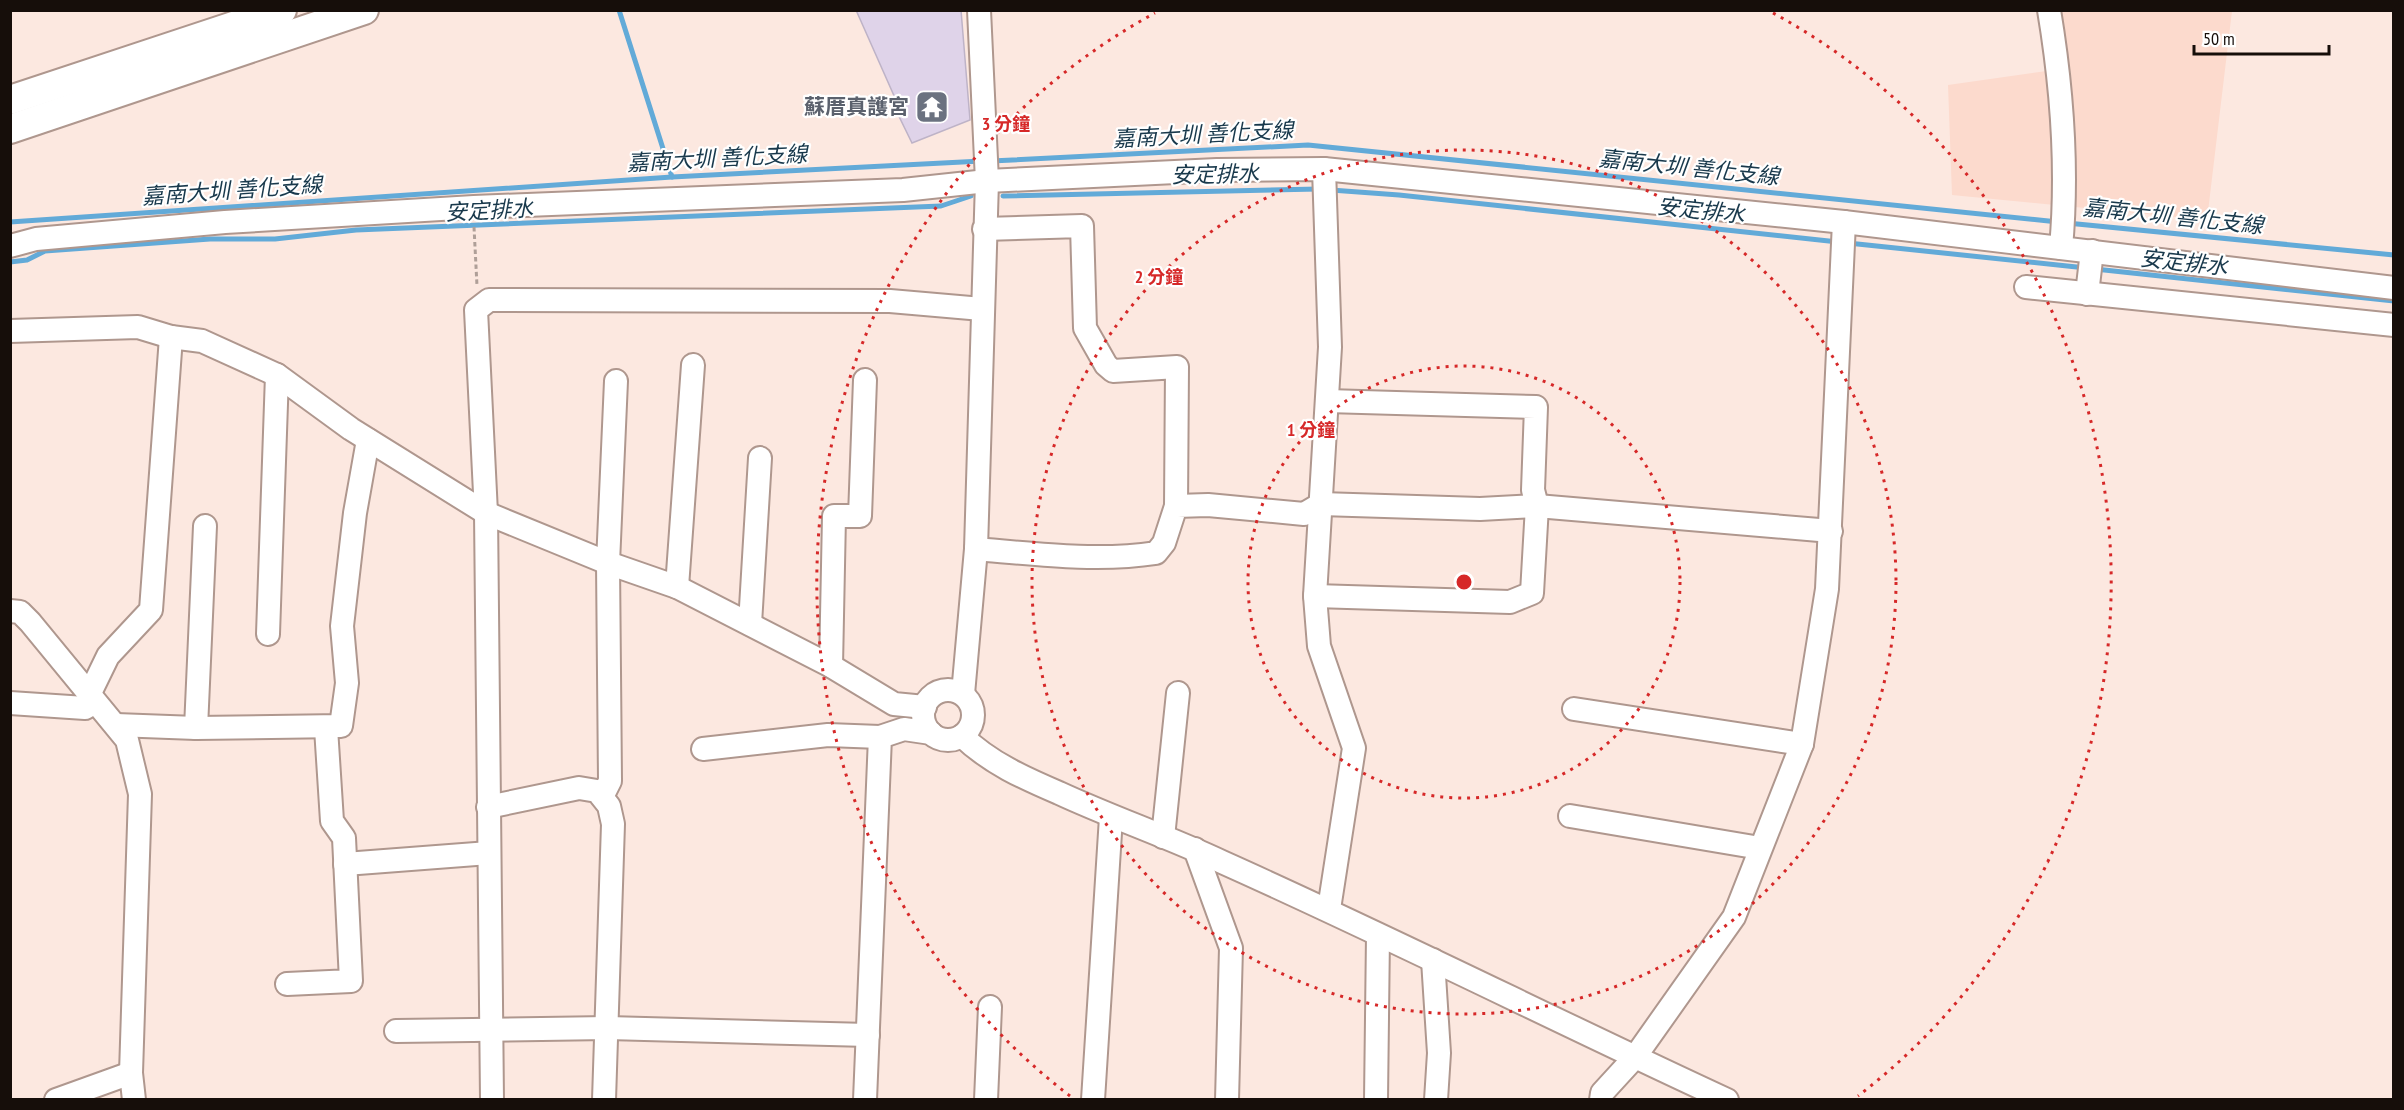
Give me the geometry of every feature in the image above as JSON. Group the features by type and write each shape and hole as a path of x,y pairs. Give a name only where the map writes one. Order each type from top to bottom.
{"main road":[{"path":"10,100 282,10"},
{"path":"10,129 363,10"}],"street":[{"path":"963,694 976,549 987,177 979,10"},
{"path":"2049,10 2058,64 2065,210 2061,248"},
{"path":"1324,169 1329,347 1315,596 1319,646 1354,748 1329,909"},
{"path":"10,246 36,239 225,222 474,207 903,190 987,177 1324,169 1844,222 2394,288"},
{"path":"1601,1100 1602,1093 1635,1058 1734,918 1802,744 1827,589 1844,222"},
{"path":"976,549 1055,556 1131,557 1156,553 1164,543 1176,507 1177,367 1113,371 1106,365 1085,328 1082,226 984,229"},
{"path":"2088,294 2092,251"},
{"path":"2026,287 2394,325"},
{"path":"492,1100 486,513 476,310 489,300 890,301 982,309"},
{"path":"10,331 138,327 171,337 202,341 278,375 368,440 486,513 608,563 677,587 831,666 894,704 925,707"},
{"path":"10,702 85,708 92,698 108,656 151,610 171,337"},
{"path":"677,587 693,365"},
{"path":"268,634 278,375"},
{"path":"831,666 834,516 860,516 866,380"},
{"path":"603,795 610,781 608,563 615,381"},
{"path":"1315,596 1510,602 1532,593 1537,506 1533,489 1536,407 1327,401"},
{"path":"116,725 196,728 341,726 347,683 342,626 355,513 368,440"},
{"path":"750,624 760,458"},
{"path":"1176,507 1208,505 1305,514 1321,504 1479,509 1537,506 1831,531"},
{"path":"196,728 205,526"},
{"path":"10,611 20,612 30,622 127,740 140,794 131,1073 134,1100"},
{"path":"703,749 828,735 880,737 904,729 931,732 946,740 962,736 972,724 974,715 969,700 963,694 948,690 928,700 924,721 931,732"},
{"path":"1163,837 1178,693"},
{"path":"1574,709 1802,744"},
{"path":"287,984 351,981 344,838 332,821 326,728"},
{"path":"962,736 977,750 1012,772 1111,817 1196,849 1329,909 1378,935 1727,1100"},
{"path":"865,1100 880,737"},
{"path":"488,807 579,788 603,795 609,806 613,824 604,1100"},
{"path":"1570,816 1760,848"},
{"path":"1093,1100 1111,817"},
{"path":"1196,849 1231,948 1227,1100"},
{"path":"345,864 489,853"},
{"path":"1376,1100 1378,935"},
{"path":"1433,960 1439,1053 1436,1100"},
{"path":"986,1100 990,1007"},
{"path":"396,1031 608,1028 868,1035"},
{"path":"56,1100 131,1073"}],"path":[{"path":"473,237 477,293 489,300"}],"shaded area":[{"path":"2054,11 2232,11 2207,220 1952,195 1948,85 2061,69"}],"building":[{"name":"蘇厝真護宮","path":"856,10 961,10 970,120 912,143 891,100 895,98"}],"waterway":[{"path":"619,10 672,177"},
{"name":"嘉南大圳 善化支線","path":"991,161 1308,145 2058,222"},
{"name":"嘉南大圳 善化支線","path":"10,222 672,177 982,161"},
{"name":"安定排水","path":"1003,196 1319,189"},
{"name":"安定排水","path":"1331,190 1399,195 1838,242"},
{"name":"安定排水","path":"10,262 27,260 45,251 210,239 275,239 356,230 941,206 971,196"},
{"name":"嘉南大圳 善化支線","path":"2067,223 2394,255"},
{"name":"安定排水","path":"1848,243 2086,268"},
{"name":"安定排水","path":"2095,269 2394,301"}],"place":[{"name":"蘇厝真護宮","path":"932,107"}]}
